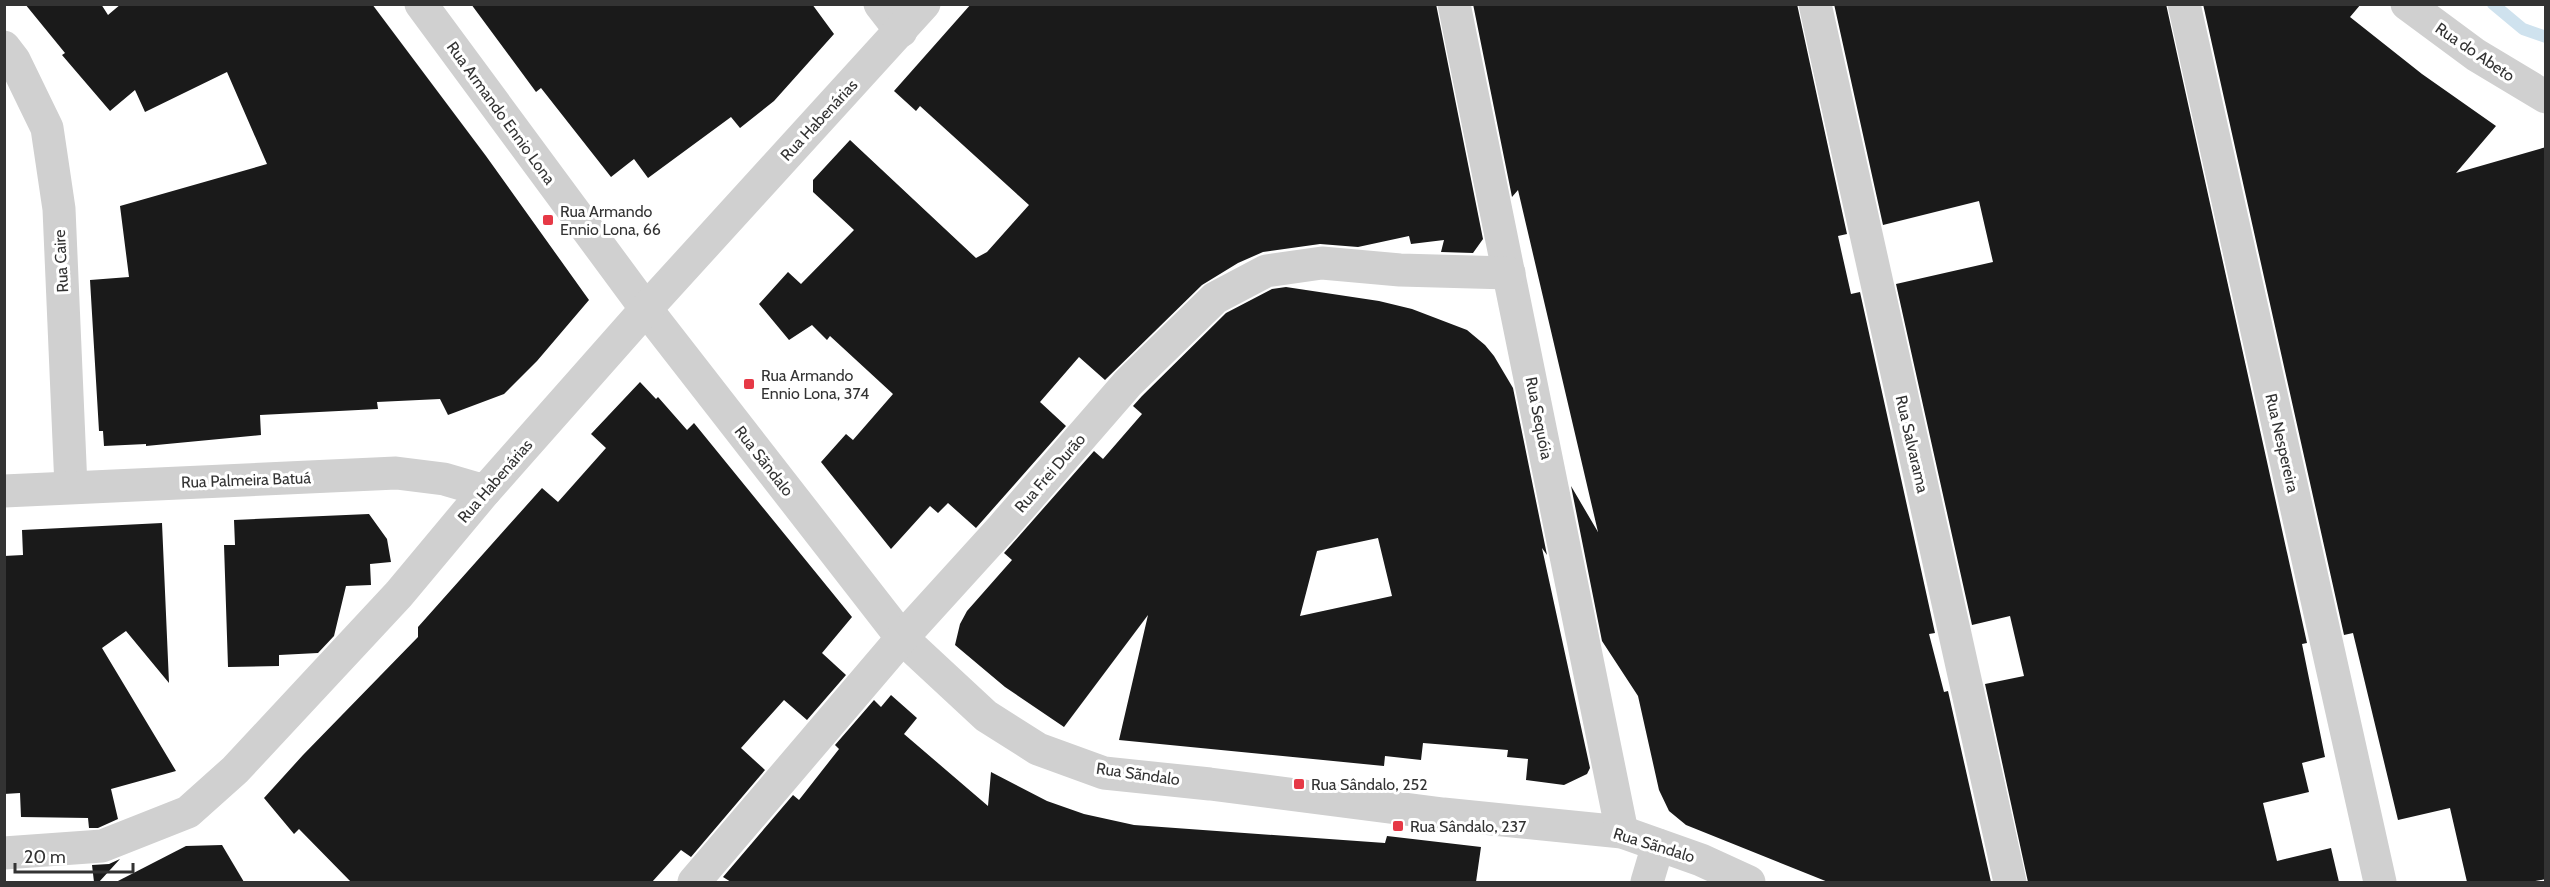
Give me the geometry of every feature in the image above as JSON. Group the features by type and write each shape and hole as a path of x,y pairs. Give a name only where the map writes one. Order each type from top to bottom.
{"street":[{"name":"Rua Armando Ennio Lona","path":"421,4 646,309"},
{"path":"879,4 900,31"},
{"name":"Rua Habenárias","path":"4,853 102,846 188,812 235,770 399,594 485,491 646,309 924,4"},
{"name":"Rua Sequóia","path":"1454,4 1622,832"},
{"name":"Rua Salvarama","path":"1815,4 2010,882"},
{"name":"Rua Nespereira","path":"2184,4 2380,882"},
{"name":"Rua do Abeto","path":"2407,4 2476,55 2546,97"},
{"name":"Rua Caire","path":"4,47 14,60 47,128 59,209 71,487"},
{"name":"Rua Frei Durão","path":"694,882 902,638 1002,528 1128,383 1215,298 1266,271 1322,263 1400,270 1509,273"},
{"name":"Rua Sãndalo","path":"646,309 902,638 986,716 1038,749 1104,773 1210,784 1443,814 1622,832 1701,860 1749,882"},
{"name":"Rua Palmeira Batuá","path":"4,491 396,473 444,478 485,491"},
{"path":"1647,882 1658,845"}],"building":[{"path":"25,4 101,4 108,15 121,4 372,4 486,156 589,300 537,361 504,394 448,415 440,399 377,402 378,409 260,415 261,435 146,446 146,444 104,446 103,431 99,431 90,280 129,277 120,206 267,164 227,72 145,112 135,90 110,111 62,55 65,53"},
{"path":"471,4 812,4 834,34 774,101 740,128 731,117 648,178 634,159 611,177 541,88 536,92"},
{"path":"971,4 1436,4 1483,239 1473,253 1441,252 1444,240 1411,244 1409,236 1358,247 1320,244 1263,252 1238,263 1202,285 1105,380 1079,357 1040,402 1066,426 976,528 948,503 938,513 930,506 891,549 821,462 846,434 853,440 893,394 830,336 827,340 812,325 789,340 759,304 788,272 801,284 854,230 813,192 813,180 850,140 976,258 987,252 1029,205 920,106 916,111 894,91"},
{"path":"1473,4 1797,4 1847,234 1838,236 1851,294 1860,292 1935,633 1929,634 1944,692 1948,691 1991,882 1828,882 1686,825 1669,811 1659,790 1638,696 1602,641 1571,486 1598,532 1518,190 1512,197"},
{"path":"1834,4 2166,4 2307,643 2302,644 2325,757 2302,763 2309,792 2263,803 2277,861 2331,848 2339,882 2028,882 1985,684 2024,676 2010,616 1972,625 1896,284 1993,262 1979,201 1883,225"},
{"path":"2203,4 2361,4 2350,17 2422,74 2496,126 2456,173 2546,147 2546,879 2530,882 2467,882 2450,808 2398,820 2353,633 2344,635"},
{"path":"1286,287 1379,301 1412,309 1467,330 1494,356 1513,388 1547,555 1542,548 1590,768 1587,774 1564,785 1526,780 1528,759 1507,757 1508,750 1423,743 1421,760 1385,756 1384,766 1119,740 1148,615 1064,727 1005,687 955,645 960,624 967,611 1012,560 1004,553 1094,451 1103,459 1142,414 1133,406 1226,313 1272,289","holes":["1378,538 1392,596 1300,616 1317,551"]},
{"path":"640,382 656,399 658,397 687,430 694,423 852,617 822,653 846,675 807,720 784,700 741,748 765,770 691,857 681,850 652,882 351,882 299,829 294,834 264,798 418,637 418,627 542,488 558,502 606,448 591,434"},
{"path":"369,514 387,539 391,562 370,564 371,585 346,586 334,636 318,653 279,655 279,666 228,667 224,545 235,545 234,520"},
{"path":"162,523 169,683 126,631 102,648 176,771 111,789 118,819 98,828 89,828 88,818 21,817 20,793 4,794 4,556 23,555 22,530"},
{"path":"891,695 917,718 904,734 988,806 991,772 1047,801 1084,814 1134,825 1385,843 1387,836 1481,847 1476,882 731,882 723,877 793,795 799,800 839,749 835,745 874,700 881,707"},
{"path":"222,845 244,882 116,882 186,846"},
{"path":"120,859 99,882 94,882 92,865 109,864"}],"waterway":[{"path":"2493,4 2523,29 2546,37"}],"place":[{"name":"Rua Armando Ennio Lona, 66","path":"548,220"},
{"name":"Rua Armando Ennio Lona, 374","path":"749,384"},
{"name":"Rua Sândalo, 252","path":"1299,784"},
{"name":"Rua Sândalo, 237","path":"1398,826"}]}
